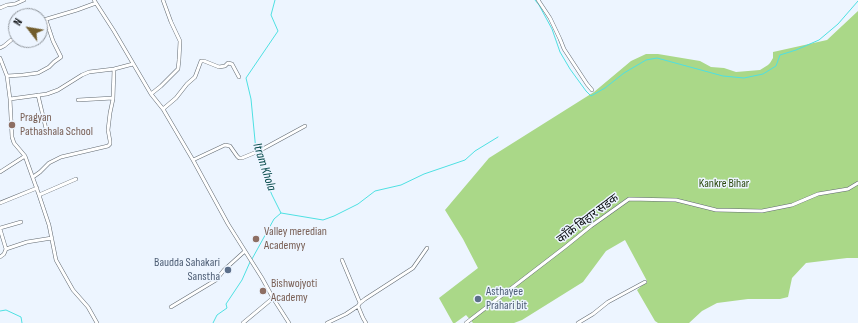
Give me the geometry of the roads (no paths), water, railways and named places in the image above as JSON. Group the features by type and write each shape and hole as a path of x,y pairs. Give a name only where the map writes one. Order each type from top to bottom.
{"street":[{"path":"0,8 24,0"},
{"path":"152,94 178,69 180,41 163,0"},
{"path":"538,0 550,18 564,49 592,90"},
{"path":"48,19 77,10 95,1 152,94 163,109 228,224 289,323"},
{"path":"7,76 38,73 49,68 61,57 52,41 48,27"},
{"path":"0,58 7,76 12,137 14,143 25,156 37,188 52,238 56,260 73,290 88,307 97,323"},
{"path":"163,109 176,98 187,84 195,77 201,61 204,60 219,67 228,63 232,64 238,77"},
{"path":"10,99 47,94 58,90 89,72 114,69 134,64"},
{"path":"33,177 49,163 61,157 108,146 110,144 108,130 113,98 114,69"},
{"path":"38,95 47,133"},
{"path":"78,100 113,98"},
{"path":"193,160 225,145 230,146 239,158 259,151 305,126"},
{"path":"0,172 25,156"},
{"path":"39,194 76,178"},
{"name":"काँक्रे बिहार सडक","path":"466,323 591,226 629,199 676,200 716,210 762,211 792,205 818,194 848,189 858,182"},
{"path":"0,203 37,188"},
{"path":"0,257 4,254 6,249 0,228 21,222"},
{"path":"6,249 27,242 52,238"},
{"path":"327,323 346,314 413,268 427,248"},
{"path":"171,307 216,280 224,270 245,251"},
{"path":"342,260 366,323"},
{"path":"578,323 608,302 645,282"},
{"path":"243,323 273,298"}],"waterway":[{"name":"Itram Khola","path":"256,151 251,99 246,78 278,31 271,15 275,0"},
{"path":"535,0 552,29 560,52 570,69 591,96 646,60 657,58 723,76 744,78 763,74 776,66 780,55 819,40 838,24 858,1"},
{"path":"281,213 323,220 358,204 375,191 401,185 424,174 465,160 475,151 498,137"},
{"name":"Itram Khola","path":"252,259 274,219 281,213 260,166 257,154"},
{"name":"Itram Khola","path":"213,323 217,315 227,308 226,304 242,280 250,262"},
{"path":"0,311 6,310 21,317 22,323"}],"place":[{"name":"Pragyan Pathashala School","path":"12,125"},
{"name":"Valley meredian Academyy","path":"256,239"},
{"name":"Baudda Sahakari Sanstha","path":"228,270"},
{"name":"Bishwojyoti Academy","path":"263,291"},
{"name":"Asthayee Prahari bit","path":"478,299"}],"park label":[{"name":"Kankre Bihar","path":"724,184"}]}
